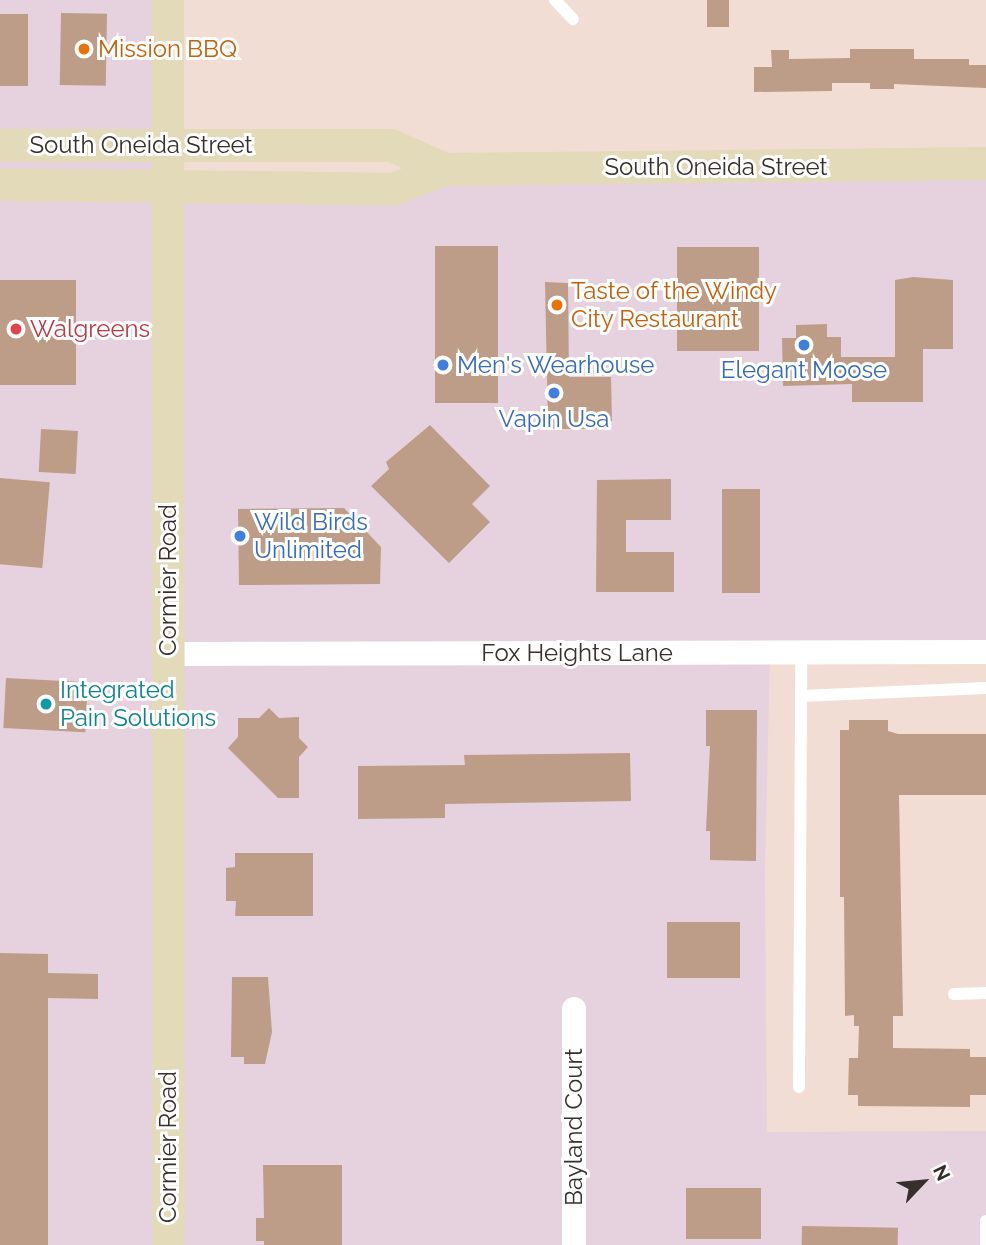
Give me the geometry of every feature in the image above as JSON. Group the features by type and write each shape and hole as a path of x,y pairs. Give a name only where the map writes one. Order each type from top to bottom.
{"street":[{"name":"Cormier Road","path":"167,0 168,1245"},
{"name":"South Oneida Street","path":"0,145 391,145 445,169"},
{"name":"South Oneida Street","path":"0,184 392,189 445,169 986,163"},
{"name":"Fox Heights Lane","path":"168,654 986,652"},
{"name":"Bayland Court","path":"574,1009 574,1245"}],"lane":[{"path":"555,0 573,19"},
{"path":"799,1087 801,652"},
{"path":"801,696 986,688"},
{"path":"954,994 986,993"},
{"path":"986,1221 986,1245"}],"shaded area":[{"path":"0,0 167,0 167,186 392,189 445,169 986,163 986,652 770,652 765,872 767,1132 986,1131 986,1245 0,1245"}],"building":[{"path":"707,0 729,0 729,27 707,27"},
{"name":"Mission BBQ","path":"61,13 107,14 106,86 60,85"},
{"path":"0,14 28,14 28,86 0,86"},
{"path":"850,49 914,49 914,59 969,59 969,65 986,65 986,88 894,84 894,89 870,89 870,83 832,83 832,91 754,92 754,67 772,67 771,50 789,50 789,59 850,58"},
{"path":"435,246 498,246 498,403 435,403"},
{"path":"677,247 759,247 759,351 677,351"},
{"path":"913,277 953,280 953,349 923,349 923,402 852,402 852,384 783,386 782,338 796,338 796,325 827,324 827,337 841,337 841,357 895,357 895,280"},
{"name":"Walgreens","path":"0,280 76,280 76,385 0,385"},
{"path":"545,282 568,283 569,377 611,377 612,421 601,421 602,429 548,429"},
{"path":"430,425 490,486 472,504 490,522 449,563 371,486 389,469 386,462"},
{"path":"41,429 78,431 76,474 39,472"},
{"path":"0,478 50,482 42,568 0,564"},
{"path":"671,479 671,520 626,520 626,552 674,552 674,592 596,592 597,480"},
{"path":"722,489 760,489 760,593 722,593"},
{"path":"344,508 381,547 380,584 239,585 238,509"},
{"name":"Integrated Pain Solutions","path":"6,678 88,682 85,732 3,728"},
{"path":"269,708 279,718 299,717 299,738 308,747 299,757 299,798 278,798 228,748 238,737 238,718 259,718"},
{"path":"706,710 757,710 756,861 710,860 710,831 706,831 710,746 706,746"},
{"path":"849,720 888,720 888,731 898,734 986,734 986,795 899,795 903,1016 893,1016 893,1048 970,1049 970,1057 986,1057 986,1095 970,1095 970,1107 858,1106 858,1095 848,1095 849,1058 858,1058 859,1026 854,1026 854,1015 845,1016 844,897 840,897 840,730 849,730"},
{"path":"630,753 631,801 445,804 445,818 358,819 358,766 465,765 464,755"},
{"path":"235,853 313,853 313,916 235,916 236,901 226,901 226,868 235,867"},
{"path":"667,922 740,922 740,978 667,978"},
{"path":"0,953 48,954 48,973 98,974 98,999 48,998 48,1245 0,1245"},
{"path":"232,977 268,977 272,1032 265,1064 244,1064 244,1057 231,1057"},
{"path":"263,1165 342,1165 342,1245 264,1245 264,1241 256,1241 256,1218 264,1218"},
{"path":"686,1188 761,1188 761,1239 686,1239"},
{"path":"802,1226 898,1228 898,1245 802,1245"}],"place":[{"name":"Mission BBQ","path":"84,49"},
{"name":"Taste of the Windy City Restaurant","path":"557,305"},
{"name":"Walgreens","path":"16,329"},
{"name":"Elegant Moose","path":"804,345"},
{"name":"Men's Wearhouse","path":"443,365"},
{"name":"Vapin Usa","path":"554,393"},
{"name":"Wild Birds Unlimited","path":"240,536"},
{"name":"Integrated Pain Solutions","path":"46,704"}]}
